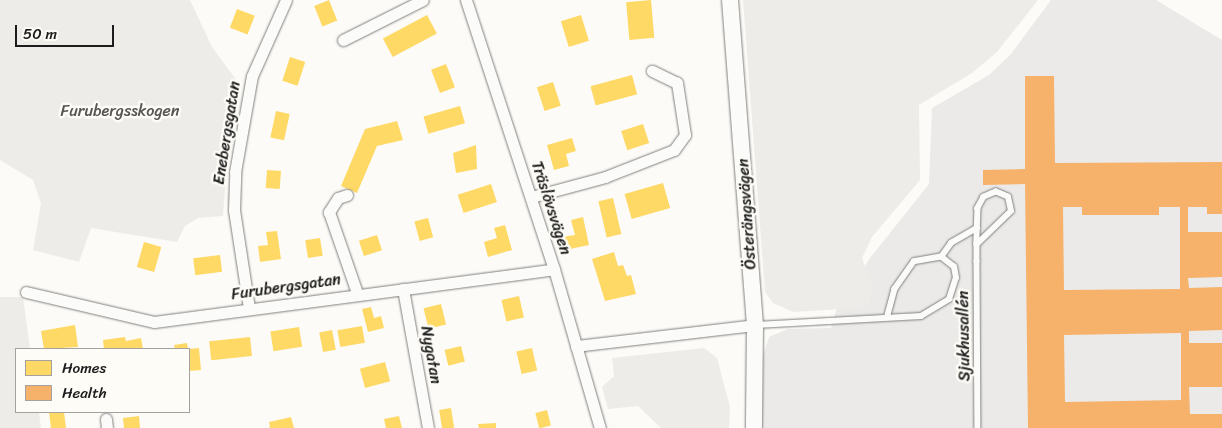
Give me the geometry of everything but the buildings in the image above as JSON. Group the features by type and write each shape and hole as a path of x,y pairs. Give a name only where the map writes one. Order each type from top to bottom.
{"street":[{"name":"Enebergsgatan","path":"249,308 234,210 235,172 252,76 286,0"},
{"path":"343,40 423,0"},
{"name":"Träslövsvägen","path":"466,0 554,269 600,428"},
{"name":"Österängsvägen","path":"722,0 751,326 746,428"},
{"name":"Österängsvägen","path":"730,0 751,326 754,428"},
{"path":"531,197 605,177 674,150 685,136 677,83 652,71"},
{"path":"347,195 338,198 329,212 357,293"},
{"name":"Furubergsgatan","path":"26,292 154,322 357,293 554,269"},
{"name":"Nygatan","path":"402,289 428,428"},
{"path":"576,346 751,326"}],"lane":[{"name":"Sjukhusallén","path":"977,244 1011,211 1008,196 996,192 984,196 978,208 977,244 978,428"},
{"path":"888,316 905,272 914,262 941,256 951,243 978,228"},
{"path":"751,326 888,316 921,316 949,299 955,273 941,256"}],"shaded area":[{"path":"1051,0 1156,0 1222,40 1222,428 762,428 762,359 769,337 788,329 831,328 836,311 870,258 929,184 932,108 989,75 1011,54"}],"green space":[{"name":"Furubergsskogen","path":"0,0 190,0 212,47 240,85 230,123 223,216 198,218 185,226 177,242 91,228 79,262 33,250 41,203 33,180 0,160"},
{"path":"743,0 1038,0 997,52 972,73 919,105 920,180 872,237 862,258 874,290 868,304 860,308 793,312 773,303 765,292"},
{"path":"0,297 23,297 30,348 15,348 15,413 39,413 41,428 0,428"},
{"path":"704,348 717,358 730,407 729,428 661,428 638,406 608,409 602,387 614,376 612,358"}]}
